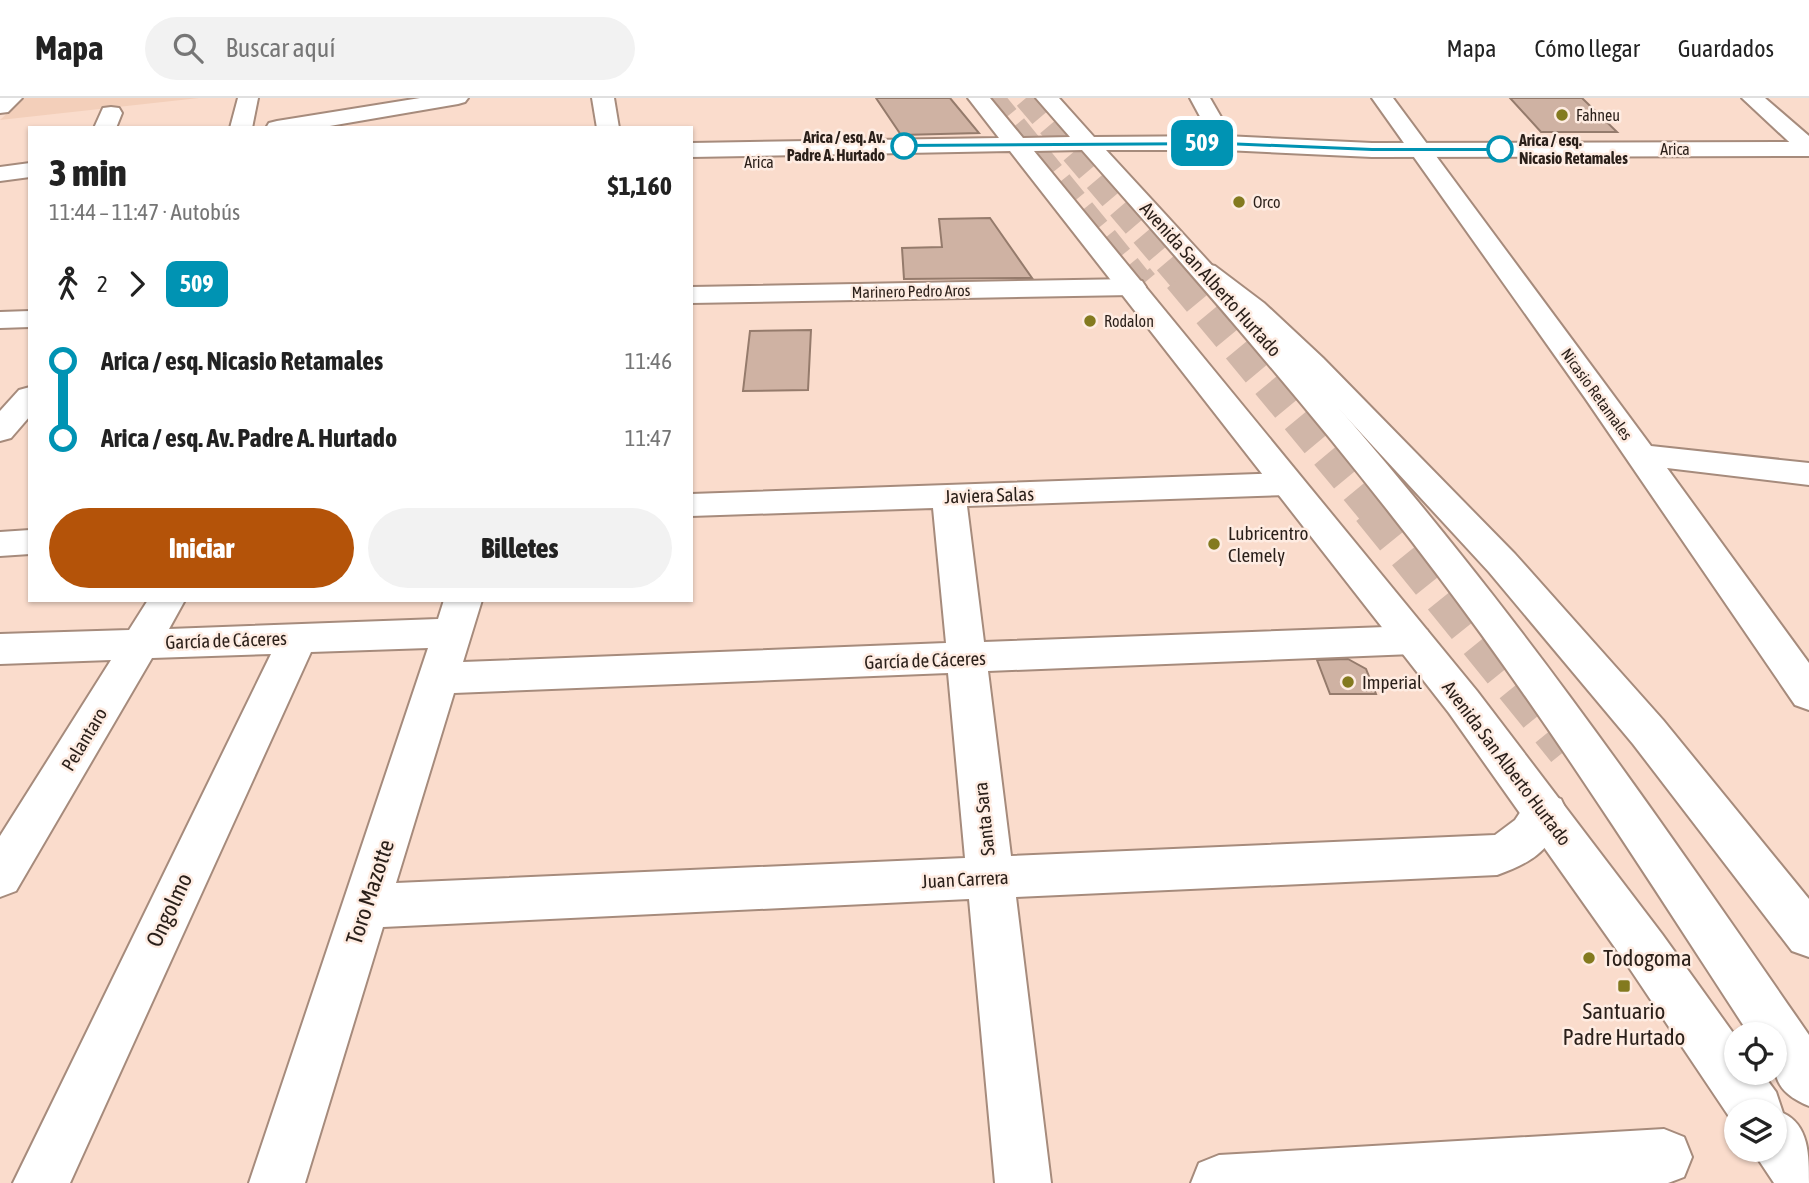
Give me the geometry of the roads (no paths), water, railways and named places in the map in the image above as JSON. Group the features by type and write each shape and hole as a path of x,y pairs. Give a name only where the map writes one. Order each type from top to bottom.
{"main road":[{"path":"0,107 11,98"},
{"path":"241,126 248,98"},
{"path":"287,126 400,103 458,98"},
{"path":"603,98 608,126"},
{"name":"Avenida San Alberto Hurtado","path":"979,98 1413,640 1545,812 1748,1099"},
{"name":"Avenida San Alberto Hurtado","path":"1047,98 1206,272 1337,424 1499,631 1620,800 1809,1080"},
{"path":"1200,98 1225,143"},
{"name":"Nicasio Retamales","path":"1382,98 1641,455 1809,694"},
{"path":"1752,98 1809,148"},
{"name":"Arica","path":"693,150 1021,151 1225,143 1372,150"},
{"name":"Arica","path":"1094,150 1247,157 1419,149 1809,148"},
{"name":"Arica","path":"693,162 1021,151"},
{"path":"2,176 28,170"},
{"path":"2,176 28,178"},
{"path":"1206,272 1254,309 1313,364 1502,563 1648,732 1809,935"},
{"name":"Marinero Pedro Aros","path":"693,295 1132,288"},
{"path":"0,320 28,318"},
{"path":"0,431 28,398"},
{"path":"1641,455 1809,474"},
{"name":"Javiera Salas","path":"693,505 1287,484"},
{"name":"Santa Sara","path":"949,496 1023,1183"},
{"path":"0,544 28,542"},
{"name":"Pelantaro","path":"0,876 166,602"},
{"name":"García de Cáceres","path":"0,649 298,638 457,617"},
{"name":"Toro Mazotte","path":"278,1183 457,617"},
{"name":"Ongolmo","path":"41,1183 298,638"},
{"name":"García de Cáceres","path":"438,678 1413,640"},
{"name":"Juan Carrera","path":"365,906 1497,855 1513,850 1528,838 1545,812"},
{"path":"1787,1155 1807,1183"},
{"path":"1219,1183 1664,1157"}],"tunnel":[{"path":"992,98 1140,280"},
{"path":"1026,98 1181,280"},
{"path":"1138,278 1143,284"},
{"path":"1179,278 1373,511"},
{"path":"1371,509 1566,750"}],"place":[{"name":"Fahneu","path":"1562,115"},
{"name":"Arica / esq. Av. Padre A. Hurtado","path":"904,146"},
{"name":"Arica / esq. Nicasio Retamales","path":"1500,149"},
{"name":"Orco","path":"1239,202"},
{"name":"Rodalon","path":"1090,321"},
{"name":"Lubricentro Clemely","path":"1214,544"},
{"name":"Imperial","path":"1348,682"},
{"name":"Todogoma","path":"1589,958"},
{"name":"Santuario Padre Hurtado","path":"1624,986"}]}
